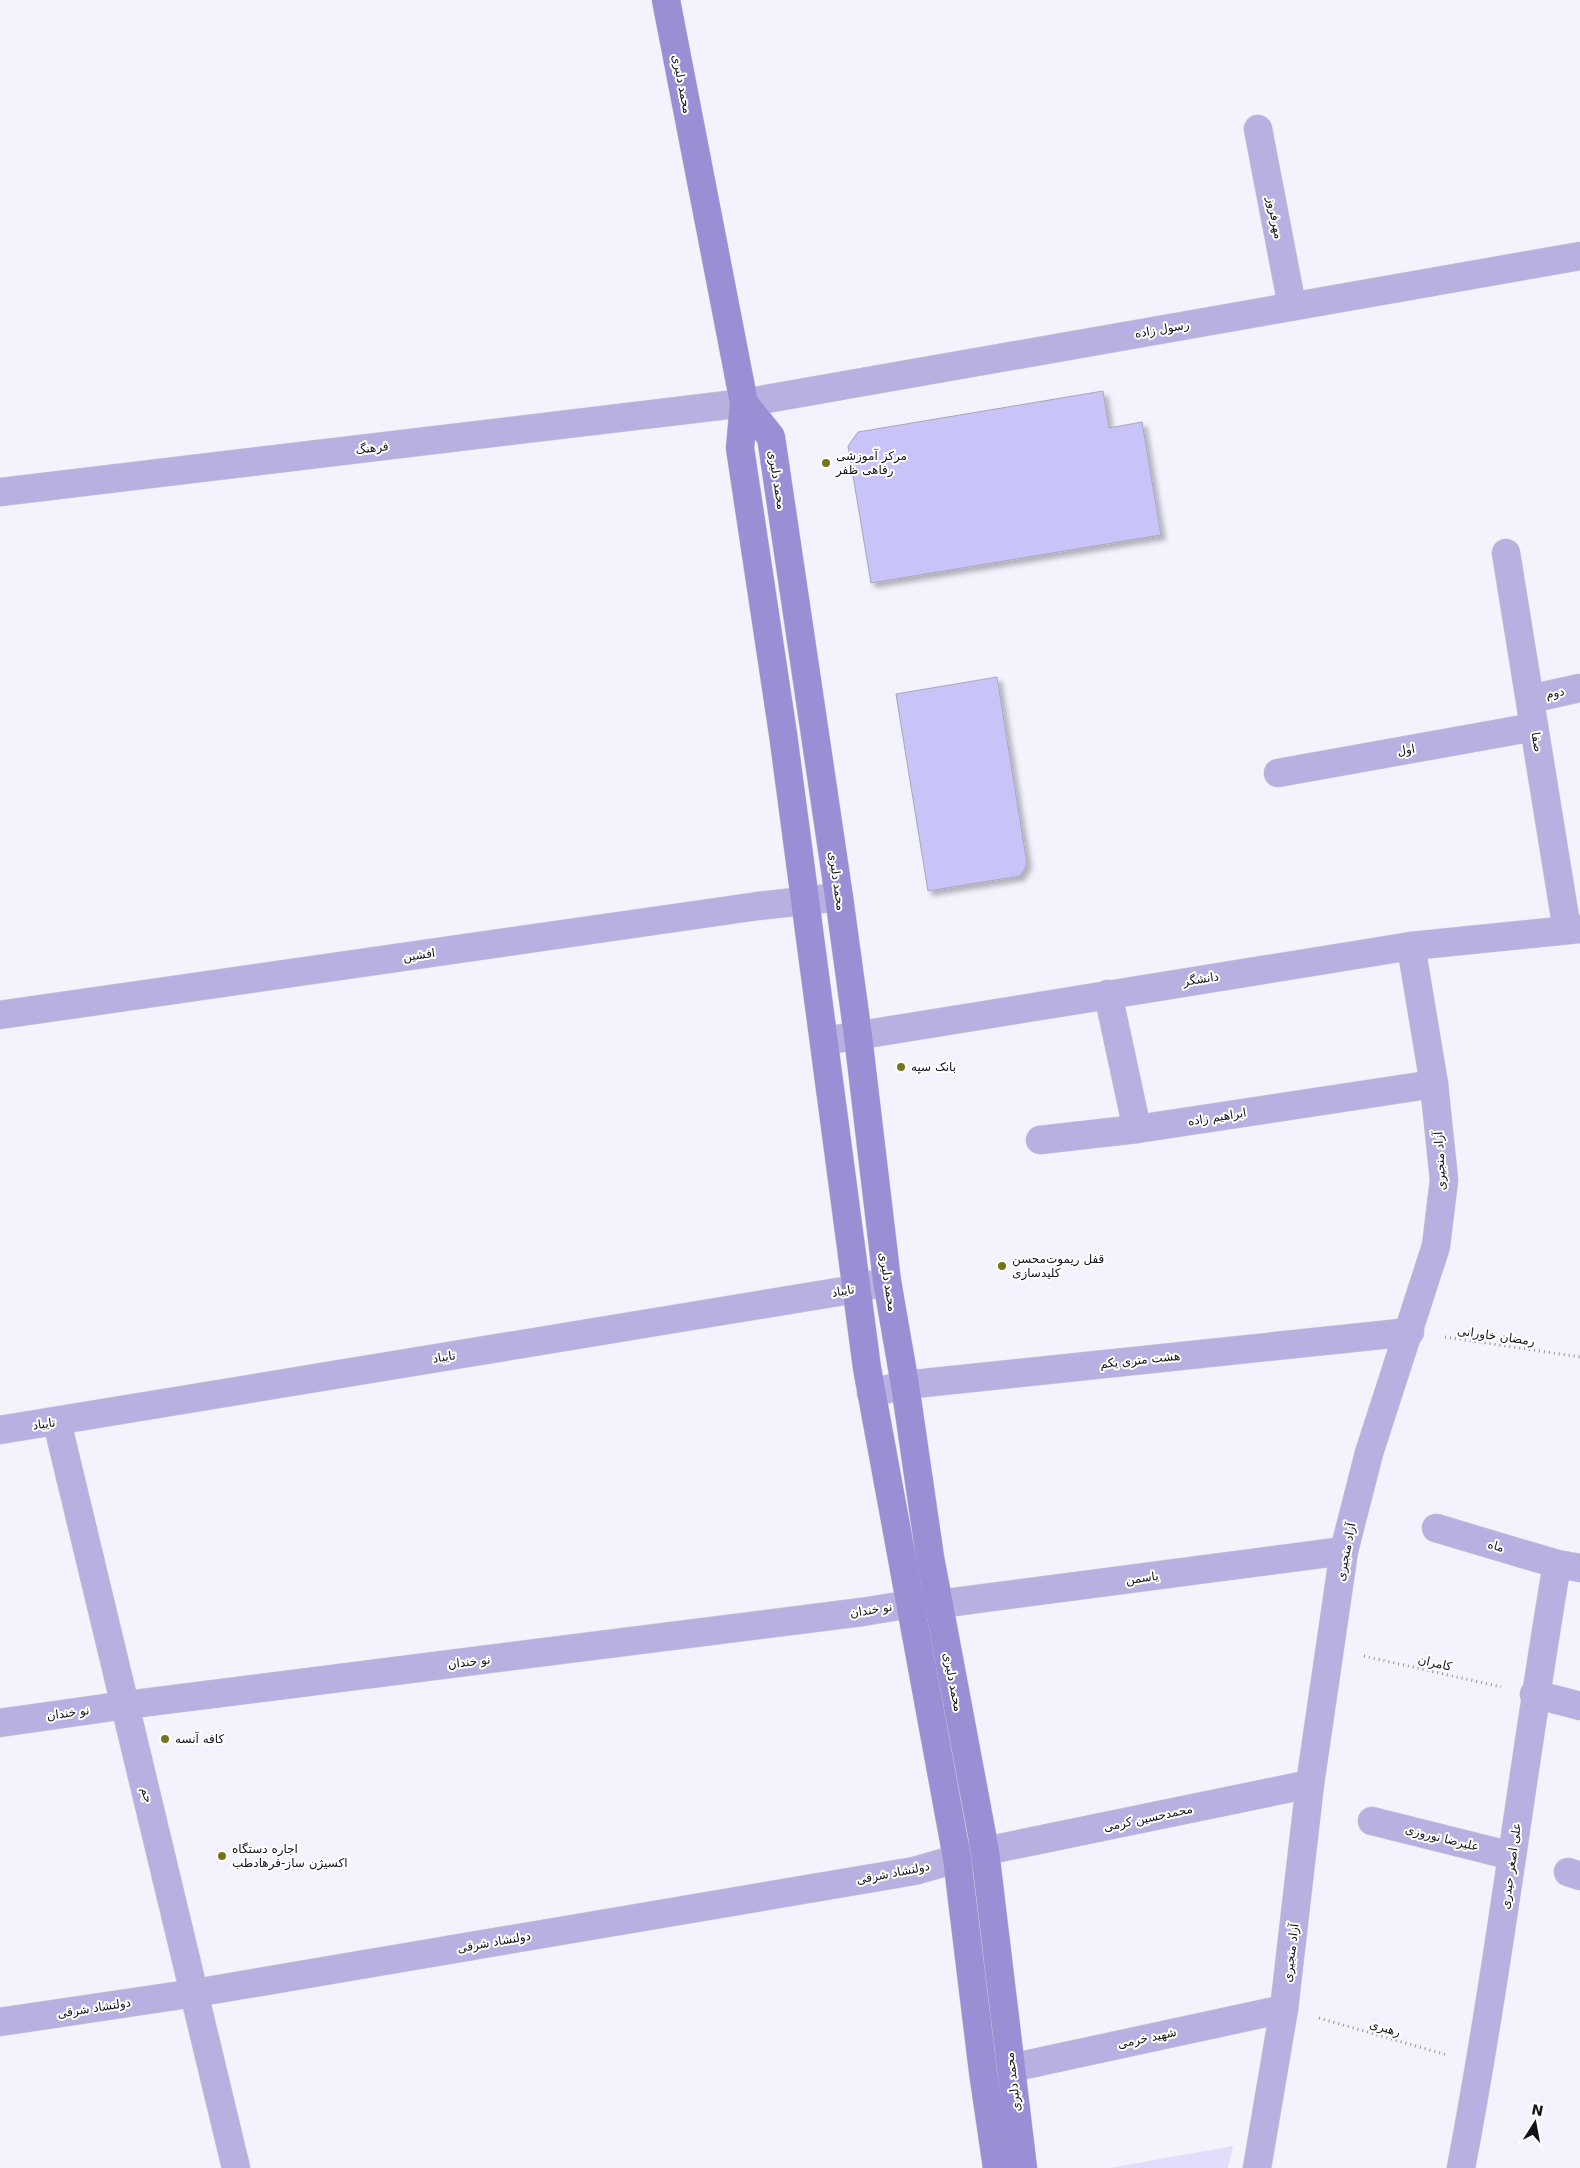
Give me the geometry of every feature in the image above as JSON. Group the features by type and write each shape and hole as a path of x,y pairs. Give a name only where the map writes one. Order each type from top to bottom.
{"main road":[{"name":"محمد دلیری","path":"666,0 744,403 740,448 783,734 856,1289 871,1393 957,1858 983,2072 997,2168"},
{"name":"محمد دلیری","path":"744,403 771,437 839,897 858,1036 887,1280 905,1385 930,1557 985,1851 1023,2168"}],"street":[{"name":"مهرفروز","path":"1258,129 1292,306"},
{"name":"رسول زاده","path":"744,403 1580,256"},
{"name":"فرهنگ","path":"0,492 744,403"},
{"name":"صفا","path":"1506,553 1534,727 1574,929"},
{"name":"دوم","path":"1530,699 1580,688"},
{"name":"اول","path":"1278,773 1534,727"},
{"name":"افشین","path":"0,1015 839,897"},
{"name":"دانشگر","path":"824,1041 1411,946 1574,929"},
{"name":"آزاد منجیری","path":"1257,2168 1284,2009 1310,1784 1344,1551 1369,1453 1410,1332 1436,1246 1444,1180 1434,1084 1411,946"},
{"path":"1108,994 1137,1129"},
{"name":"ابراهیم زاده","path":"1040,1140 1137,1129 1434,1084"},
{"name":"تایباد","path":"0,1430 856,1289 887,1280"},
{"name":"هشت متری یکم","path":"871,1393 905,1385 1410,1332"},
{"name":"جم","path":"57,1422 236,2168"},
{"name":"ماه","path":"1436,1528 1568,1566"},
{"name":"یاسمن","path":"939,1604 1344,1551"},
{"name":"علی اصغر حیدری","path":"1460,2168 1481,2064 1534,1694 1568,1566"},
{"name":"نو خندان","path":"0,1723 126,1705 862,1612 910,1604 939,1604"},
{"path":"1534,1694 1580,1706"},
{"name":"محمدحسین کرمی","path":"985,1851 1310,1784"},
{"name":"علیرضا نوروزی","path":"1372,1821 1512,1856"},
{"name":"دولتشاد شرقی","path":"0,2022 195,1992 914,1871 985,1851"},
{"name":"شهید خرمی","path":"1011,2068 1284,2009"}],"path":[{"name":"رمضان خاورانی","path":"1410,1332 1580,1357"},
{"name":"کامران","path":"1331,1648 1534,1694"},
{"name":"رهبری","path":"1284,2009 1481,2064"}],"shaded area":[{"path":"1233,2146 1228,2168 1109,2168"}],"building":[{"path":"1103,391 1109,428 1142,422 1161,535 871,583 848,446 858,432"},
{"path":"997,677 1027,864 1020,876 928,891 896,694"}],"place":[{"name":"مرکز آموزشی رفاهی ظفر","path":"826,463"},
{"name":"بانک سپه","path":"901,1067"},
{"name":"قفل ریموت‌محسن کلیدسازی","path":"1002,1266"},
{"name":"کافه آنسه","path":"165,1739"},
{"name":"اجاره دستگاه اکسیژن ساز-فرهادطب","path":"222,1856"}]}
